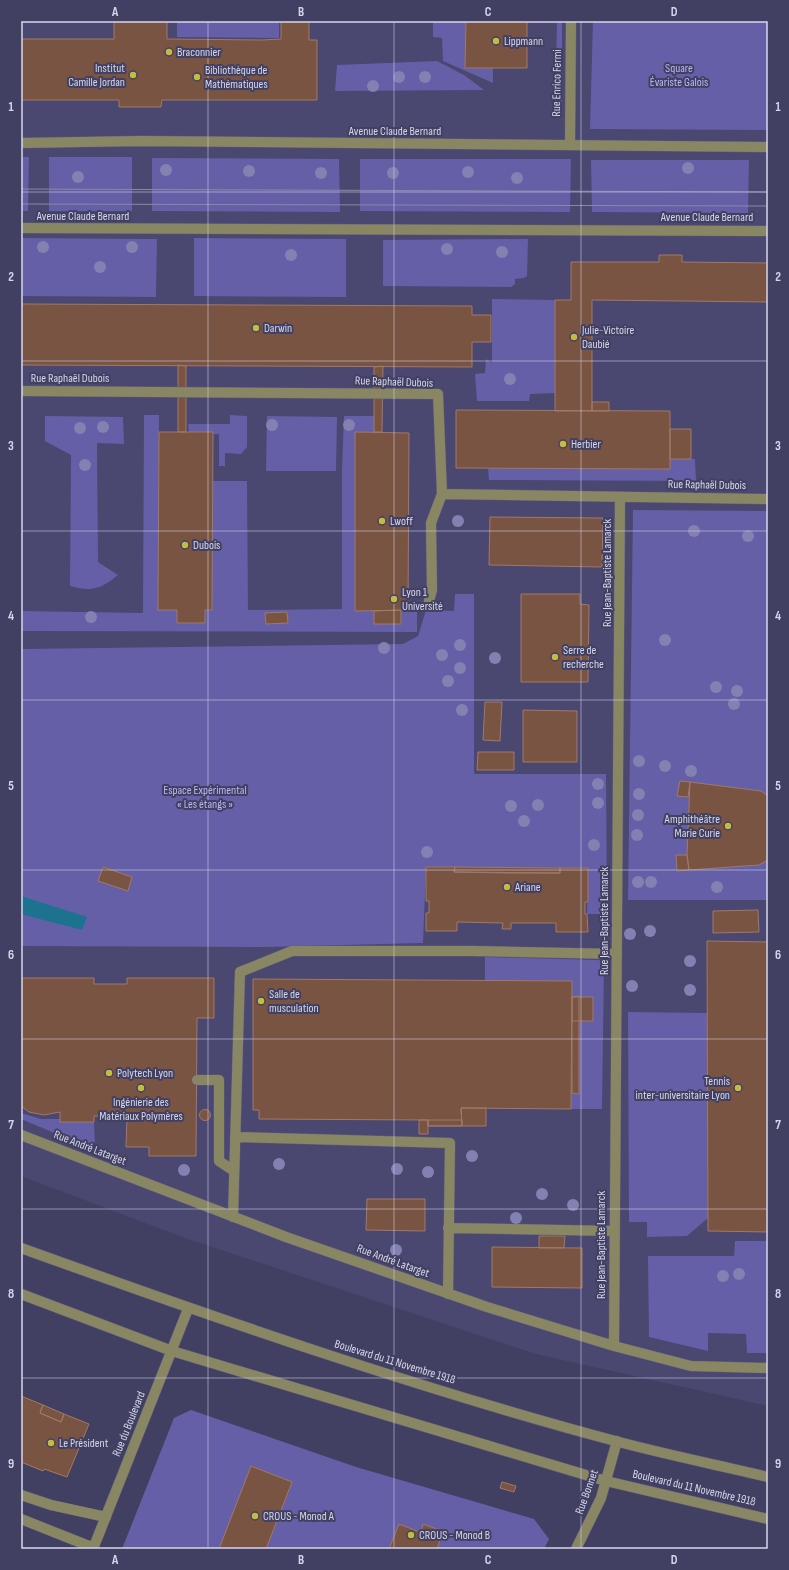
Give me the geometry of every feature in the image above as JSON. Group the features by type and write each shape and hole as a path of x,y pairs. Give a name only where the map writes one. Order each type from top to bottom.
{"street":[{"name":"Rue Enrico Fermi","path":"570,144 571,21"},
{"name":"Avenue Claude Bernard","path":"21,143 141,141 768,147"},
{"name":"Avenue Claude Bernard","path":"21,228 768,231"},
{"name":"Rue Raphaël Dubois","path":"21,391 438,394 442,494 768,499"},
{"path":"429,601 432,590 431,523 442,494"},
{"name":"Rue Jean-Baptiste Lamarck","path":"614,1346 620,497"},
{"path":"233,1217 240,972 292,951 488,951 617,954"},
{"path":"197,1080 219,1080 219,1161 234,1171"},
{"name":"Rue André Latarget","path":"21,1135 233,1217 448,1294 614,1346 690,1366 768,1368"},
{"path":"235,1137 450,1143 448,1294"},
{"path":"448,1228 614,1231"},
{"name":"Boulevard du 11 Novembre 1918","path":"21,1248 188,1309 404,1379 618,1441 768,1477"},
{"name":"Boulevard du 11 Novembre 1918","path":"21,1294 172,1351 606,1481 768,1519"},
{"name":"Rue du Boulevard","path":"94,1549 188,1309"},
{"name":"Rue Bonnet","path":"576,1549 601,1498 618,1441"},
{"path":"21,1495 51,1505 106,1517"},
{"path":"21,1519 94,1549"}],"shaded area":[{"name":"Lyon 1 Université","path":"21,21 768,21 768,1406 536,1354 185,1238 21,1176"}],"green space":[{"path":"177,21 279,21 279,38 177,37"},
{"path":"433,21 466,21 465,68 493,68 493,83 443,61 442,38 433,37"},
{"path":"557,21 562,21 562,117 555,117"},
{"name":"Square Évariste Galois","path":"593,21 768,21 768,130 590,129"},
{"path":"437,61 464,75 484,90 335,91 337,65"},
{"path":"21,157 29,157 28,211 21,211"},
{"path":"49,157 132,157 132,211 49,211"},
{"path":"152,158 339,159 340,212 152,211"},
{"path":"360,159 571,159 570,212 360,211"},
{"path":"591,160 749,160 748,213 592,212"},
{"path":"21,238 157,239 156,297 21,296"},
{"path":"194,238 346,239 346,297 194,296"},
{"path":"528,239 527,276 524,278 515,279 515,284 511,287 383,286 383,240"},
{"path":"492,299 555,300 555,393 530,394 529,401 477,401 475,374 485,373 486,359 492,363"},
{"path":"144,415 159,415 158,610 177,610 178,623 205,623 212,481 247,481 248,610 342,609 342,471 344,416 374,416 374,432 355,432 355,610 374,611 374,624 401,624 401,610 417,611 417,632 21,631 21,611 143,613"},
{"path":"230,415 247,416 247,447 241,454 225,453 225,466 219,466 219,434 213,434 212,432 189,432 188,424 230,424"},
{"path":"45,416 123,417 124,444 97,443 98,562 118,575 96,588 84,589 70,586 71,455 45,441"},
{"path":"267,416 337,417 336,471 266,471"},
{"path":"670,459 695,459 696,481 489,480 488,468 670,469"},
{"path":"633,510 768,511 768,900 628,900"},
{"name":"Espace Expérimental « Les étangs »","path":"455,594 474,594 474,774 606,774 607,914 587,914 588,869 426,868 423,943 265,947 21,946 21,649 403,644 418,636 426,610 454,611"},
{"path":"485,957 599,960 604,965 602,1109 571,1109 572,1021 593,1021 593,997 572,997 572,981 485,981"},
{"path":"628,1012 707,1013 708,1218 687,1236 647,1237 647,1222 629,1222"},
{"path":"21,1113 41,1119 60,1119 60,1122 94,1122 95,1144 88,1147 21,1119"},
{"path":"735,1241 768,1241 768,1353 747,1353 746,1334 708,1333 708,1351 649,1337 648,1256 734,1256"},
{"path":"191,1410 356,1467 534,1519 549,1539 544,1549 122,1549 174,1418"}],"water":[{"path":"21,896 87,917 82,930 21,914"}],"building":[{"name":"Braconnier","path":"114,21 167,21 167,39 262,40 281,39 281,21 309,21 309,40 317,40 317,100 162,100 161,107 119,107 119,100 21,100 21,39 114,39"},
{"name":"Lippmann","path":"466,21 527,21 527,68 465,68"},
{"name":"Julie-Victoire Daubié","path":"659,255 682,255 682,262 768,263 768,302 592,300 592,411 555,411 555,300 571,300 571,262 659,262"},
{"name":"Darwin","path":"21,304 472,306 472,315 491,315 491,342 472,342 472,367 21,365"},
{"path":"178,365 186,366 186,432 178,432"},
{"path":"383,366 382,432 374,432 374,367"},
{"path":"592,402 609,402 609,411 592,411"},
{"name":"Herbier","path":"456,410 670,411 670,469 456,468"},
{"path":"670,429 691,429 691,459 670,459"},
{"name":"Dubois","path":"159,432 213,432 212,610 205,610 205,623 177,623 177,610 158,610"},
{"name":"Lwoff","path":"355,432 409,433 408,610 355,611"},
{"path":"490,517 603,518 602,567 489,565"},
{"name":"Serre de recherche","path":"521,594 580,594 580,604 589,605 588,682 521,682"},
{"path":"401,610 401,624 374,624 374,611"},
{"path":"287,612 288,623 266,624 265,613"},
{"path":"485,702 502,702 500,741 483,740"},
{"path":"523,710 577,711 577,762 523,762"},
{"path":"478,752 514,752 514,770 477,770"},
{"path":"680,781 690,782 688,797 677,796"},
{"name":"Amphithéâtre Marie Curie","path":"690,782 761,791 768,796 768,860 759,865 689,870 687,855"},
{"path":"676,855 687,855 689,870 677,871"},
{"path":"103,867 132,877 128,891 98,881"},
{"name":"Ariane","path":"426,867 455,867 454,872 507,873 560,873 560,868 588,868 588,902 585,902 585,914 587,914 588,932 556,932 556,923 511,923 511,929 502,929 503,923 457,922 457,931 426,931 426,913 429,913 429,901 426,901"},
{"path":"455,867 560,868 560,873 454,872"},
{"path":"758,910 759,932 713,933 713,911"},
{"name":"Tennis inter-universitaire Lyon","path":"707,941 768,942 768,1232 708,1231"},
{"name":"Polytech Lyon","path":"21,978 94,978 94,984 127,984 127,978 214,978 214,1018 197,1018 196,1156 149,1156 149,1147 126,1147 127,1117 94,1116 94,1122 60,1122 60,1112 44,1115 29,1112 21,1106"},
{"path":"253,979 572,981 571,1109 461,1108 462,1126 428,1126 428,1120 259,1119 259,1110 253,1110"},
{"path":"579,996 579,1094 572,1093 572,997"},
{"path":"572,997 593,997 593,1021 572,1021"},
{"path":"461,1108 486,1108 486,1126 462,1126"},
{"path":"205,1109 209,1111 211,1115 209,1119 205,1121 201,1119 199,1115 201,1111"},
{"path":"419,1120 428,1120 428,1134 419,1134"},
{"path":"428,1120 462,1120 462,1126 428,1126"},
{"path":"367,1199 425,1199 425,1231 366,1230"},
{"path":"539,1236 565,1236 564,1248 539,1248"},
{"path":"492,1247 582,1248 582,1288 492,1287"},
{"name":"Le Président","path":"21,1396 43,1405 40,1413 61,1422 64,1414 89,1424 67,1477 44,1469 43,1471 21,1462"},
{"path":"43,1405 64,1414 61,1422 40,1413"},
{"name":"CROUS - Monod A","path":"251,1466 292,1482 266,1549 219,1549"},
{"path":"502,1482 516,1486 514,1492 500,1488"},
{"name":"CROUS - Monod B","path":"399,1524 440,1540 437,1549 389,1549"},
{"path":"423,1524 439,1530 436,1538 421,1532"}],"tram line":[{"path":"21,189 768,192"},
{"path":"21,204 768,206"}],"place":[{"name":"Lippmann","path":"496,41"},
{"name":"Braconnier","path":"169,52"},
{"name":"Institut Camille Jordan","path":"133,75"},
{"name":"Bibliothèque de Mathématiques","path":"197,77"},
{"name":"Darwin","path":"256,328"},
{"name":"Julie-Victoire Daubié","path":"574,337"},
{"name":"Herbier","path":"563,444"},
{"name":"Lwoff","path":"382,521"},
{"name":"Dubois","path":"185,545"},
{"name":"Lyon 1 Université","path":"394,599"},
{"name":"Serre de recherche","path":"555,657"},
{"name":"Amphithéâtre Marie Curie","path":"728,826"},
{"name":"Ariane","path":"507,887"},
{"name":"Salle de musculation","path":"261,1001"},
{"name":"Polytech Lyon","path":"109,1073"},
{"name":"Ingénierie des Matériaux Polymères","path":"141,1088"},
{"name":"Tennis inter-universitaire Lyon","path":"738,1088"},
{"name":"Le Président","path":"51,1443"},
{"name":"CROUS - Monod A","path":"255,1516"},
{"name":"CROUS - Monod B","path":"411,1535"}]}
